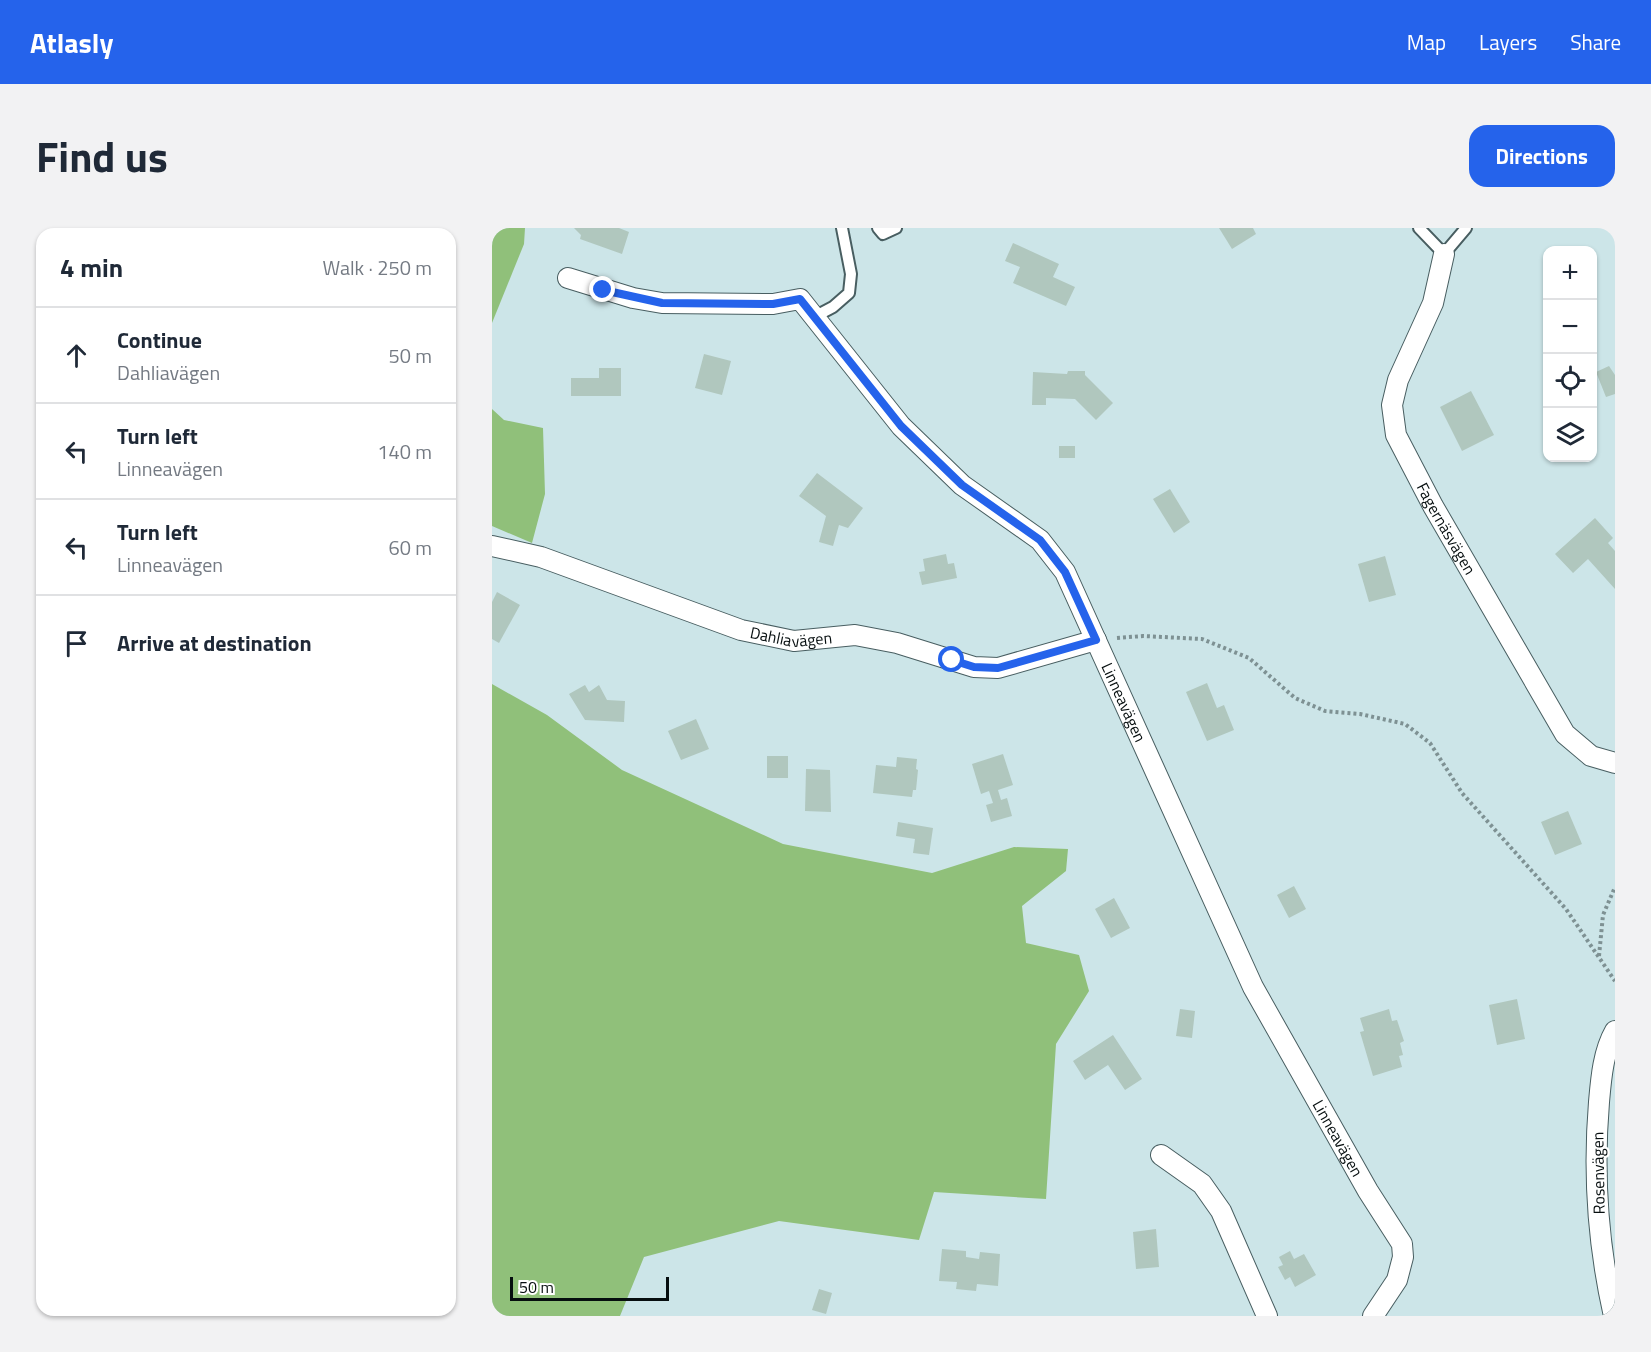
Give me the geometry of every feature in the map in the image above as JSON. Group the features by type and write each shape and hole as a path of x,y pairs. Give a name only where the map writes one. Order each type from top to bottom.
{"street":[{"name":"Fagernäsvägen","path":"1444,254 1433,303 1398,381 1392,405 1396,435 1433,506 1565,734 1591,756 1615,763"},
{"name":"Linneavägen","path":"568,278 633,298 662,303 773,304 800,299 901,426 962,485 1040,540 1065,572 1253,987 1368,1191 1402,1244 1403,1257 1397,1280 1373,1316"},
{"name":"Dahliavägen","path":"492,546 541,557 741,630 794,641 855,635 897,643 974,667 998,668 1096,640"},
{"name":"Rosenvägen","path":"1614,1316 1599,1233 1596,1144 1602,1074 1615,1031"},
{"path":"1161,1155 1202,1184 1221,1211 1267,1316"}],"lane":[{"path":"814,316 833,307 849,293 851,274 842,228"},
{"path":"878,228 883,234 896,228"},
{"path":"1419,228 1444,254 1466,228"}],"path":[{"path":"1096,640 1143,636 1202,639 1249,658 1295,698 1325,711 1360,714 1405,724 1430,743 1462,793 1566,909 1615,981"},
{"path":"1599,957 1603,915 1615,887"}],"green space":[{"path":"492,228 525,228 524,244 492,323"},
{"path":"492,409 504,420 543,428 545,494 532,543 492,526"},
{"path":"492,684 547,715 622,770 783,844 932,873 1014,847 1068,849 1066,871 1022,906 1026,943 1079,955 1089,991 1056,1044 1046,1199 934,1192 919,1240 779,1221 644,1257 620,1316 492,1316"}],"building":[{"path":"574,228 619,228 629,232 622,254 580,239 581,235"},
{"path":"1219,228 1253,228 1256,234 1232,249"},
{"path":"1013,243 1059,264 1053,277 1075,287 1066,306 1013,283 1020,267 1005,261"},
{"path":"704,354 731,361 722,395 695,388"},
{"path":"1609,366 1615,375 1615,394 1606,397 1597,372"},
{"path":"599,368 621,368 621,396 571,396 571,378 599,378"},
{"path":"1068,371 1085,371 1085,375 1113,403 1096,420 1075,399 1046,398 1046,405 1032,405 1033,372 1067,374"},
{"path":"1471,391 1494,435 1462,451 1440,407"},
{"path":"1059,446 1075,446 1075,458 1059,458"},
{"path":"817,473 863,508 848,528 839,525 833,546 819,542 826,516 799,496"},
{"path":"1170,489 1190,522 1174,533 1153,499"},
{"path":"1595,518 1613,538 1608,543 1615,551 1615,589 1588,559 1573,573 1555,554"},
{"path":"946,554 948,564 954,563 957,578 922,585 919,572 925,571 923,559"},
{"path":"1385,556 1396,595 1369,602 1358,564"},
{"path":"497,592 520,605 499,643 492,639 492,602"},
{"path":"1207,683 1217,708 1224,705 1234,730 1207,741 1186,692"},
{"path":"585,685 589,692 599,685 607,700 625,701 624,722 585,720 569,694"},
{"path":"696,719 709,749 681,760 668,731"},
{"path":"1003,754 1013,785 998,790 1001,800 1007,798 1012,816 991,822 986,805 993,803 989,791 981,794 972,764"},
{"path":"767,756 788,756 788,778 767,778"},
{"path":"897,757 917,759 916,790 913,790 912,797 873,793 876,765 896,767"},
{"path":"806,769 830,770 831,812 805,811"},
{"path":"1568,811 1582,844 1555,855 1541,822"},
{"path":"898,822 933,828 929,855 913,853 915,839 896,836"},
{"path":"1294,886 1306,909 1289,918 1277,895"},
{"path":"1114,898 1130,928 1111,938 1095,909"},
{"path":"1517,999 1525,1039 1497,1045 1489,1005"},
{"path":"1180,1009 1195,1011 1192,1038 1176,1036"},
{"path":"1389,1009 1392,1021 1397,1020 1404,1041 1400,1043 1403,1055 1399,1056 1402,1067 1373,1076 1360,1032 1364,1031 1360,1018"},
{"path":"1113,1035 1142,1079 1125,1090 1108,1065 1085,1080 1073,1061"},
{"path":"1156,1229 1159,1267 1136,1269 1133,1232"},
{"path":"942,1249 966,1251 966,1257 979,1259 980,1252 1000,1254 998,1286 977,1284 976,1291 956,1289 957,1282 939,1281"},
{"path":"1290,1251 1294,1259 1304,1254 1316,1275 1295,1287 1290,1277 1285,1280 1278,1267 1283,1265 1279,1257"},
{"path":"819,1289 832,1293 826,1314 812,1310"}],"route":[{"path":"603,290 662,303 773,304 800,299 901,426 962,485 1040,540 1065,572 1096,640 998,668 974,667 952,660"}]}
